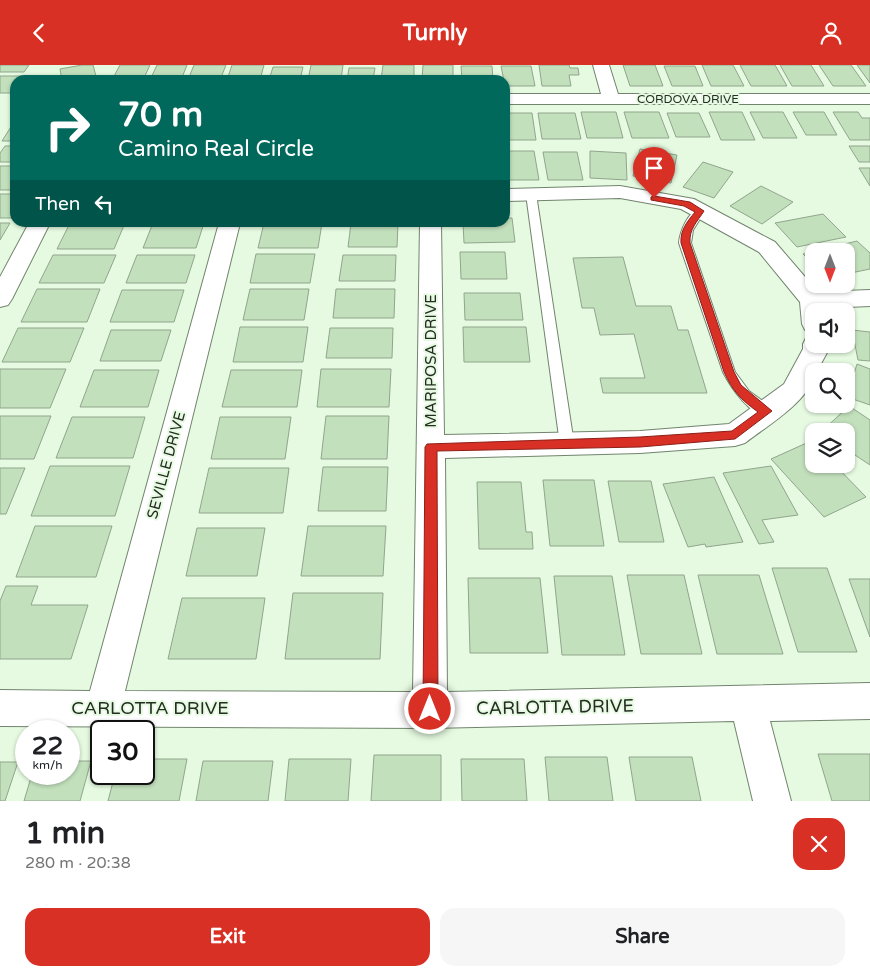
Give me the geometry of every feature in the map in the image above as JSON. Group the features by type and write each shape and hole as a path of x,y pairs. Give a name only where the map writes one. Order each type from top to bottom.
{"street":[{"path":"601,65 611,99"},
{"name":"CORDOVA DRIVE","path":"510,99 870,99"},
{"path":"510,195 620,193 687,204 767,247 812,301 870,298"},
{"path":"0,299 37,227"},
{"name":"SEVILLE DRIVE","path":"103,707 228,227"},
{"name":"MARIPOSA DRIVE","path":"430,709 431,227"},
{"path":"431,447 640,442 735,435 794,391 814,353"},
{"name":"CARLOTTA DRIVE","path":"0,708 430,709 870,701"},
{"path":"747,702 772,801"}],"lane":[{"path":"531,194 567,444"},
{"path":"700,211 685,234 685,243 729,372 737,388 748,399 766,411"}],"building":[{"path":"0,65 29,65 24,72 0,72"},
{"path":"93,65 96,75 61,75 60,69"},
{"path":"120,65 150,65 145,75 115,75"},
{"path":"157,65 187,65 183,75 152,75"},
{"path":"194,65 226,65 222,75 190,75"},
{"path":"232,65 264,65 261,75 229,75"},
{"path":"311,65 343,65 342,75 309,75"},
{"path":"383,65 414,65 414,75 382,75"},
{"path":"423,65 453,65 453,75 422,75"},
{"path":"539,65 569,65 570,68 578,68 579,75 569,75 571,86 542,86"},
{"path":"623,65 655,65 663,86 630,86"},
{"path":"702,65 733,65 744,86 711,86"},
{"path":"740,65 775,65 787,86 751,86"},
{"path":"780,65 811,65 824,86 792,86"},
{"path":"819,65 851,65 866,86 833,86"},
{"path":"857,65 870,65 870,83"},
{"path":"461,66 492,66 493,75 462,75"},
{"path":"501,66 531,66 535,86 510,86 510,75 503,75"},
{"path":"664,66 695,66 703,86 672,86"},
{"path":"273,67 303,67 301,75 271,75"},
{"path":"349,68 375,68 374,75 348,75"},
{"path":"0,76 10,76 10,93 0,93"},
{"path":"581,112 616,112 623,138 587,138"},
{"path":"624,112 659,112 669,138 632,138"},
{"path":"709,112 742,112 755,140 721,140"},
{"path":"750,112 783,112 797,138 763,138"},
{"path":"793,112 824,112 837,135 806,135"},
{"path":"833,112 858,112 862,118 870,118 870,140 850,140"},
{"path":"510,113 532,113 536,140 510,140"},
{"path":"538,113 575,113 581,139 542,139"},
{"path":"667,113 699,113 710,137 676,137"},
{"path":"10,128 10,141 2,141"},
{"path":"5,146 10,146 10,162 0,162 0,153"},
{"path":"849,146 870,146 870,162 859,162"},
{"path":"640,149 677,155 671,183 633,176"},
{"path":"510,151 534,151 539,180 510,180"},
{"path":"590,151 626,153 627,180 590,178"},
{"path":"543,152 577,152 583,180 548,180"},
{"path":"703,162 733,172 714,198 683,187"},
{"path":"0,166 10,166 10,190 0,190"},
{"path":"859,168 870,168 870,186"},
{"path":"761,186 793,202 762,224 730,206"},
{"path":"0,194 10,194 10,218 0,218"},
{"path":"823,214 846,237 817,243 805,243 805,245 797,247 775,223"},
{"path":"510,218 512,218 515,242 464,243 463,227 510,227"},
{"path":"0,223 10,223 0,240"},
{"path":"68,227 123,227 114,249 57,249"},
{"path":"151,227 203,227 196,248 143,248"},
{"path":"263,227 321,227 318,248 258,248"},
{"path":"350,227 398,227 397,247 348,247"},
{"path":"857,241 870,253 870,269 855,272 855,243 849,243"},
{"path":"460,252 505,252 507,279 461,279"},
{"path":"256,254 315,254 310,283 250,283"},
{"path":"53,255 116,255 104,283 39,283"},
{"path":"137,255 195,255 186,283 126,283"},
{"path":"343,255 396,255 395,281 339,281"},
{"path":"623,257 636,306 671,306 678,330 688,330 707,393 603,393 600,378 645,378 634,334 600,335 594,308 582,308 573,258"},
{"path":"37,289 100,289 87,322 21,322"},
{"path":"250,289 309,289 304,320 243,320"},
{"path":"336,289 395,289 394,318 333,318"},
{"path":"122,290 184,290 174,322 110,322"},
{"path":"464,293 520,293 523,320 465,320"},
{"path":"240,327 308,327 303,362 233,362"},
{"path":"463,327 526,327 530,362 464,362"},
{"path":"18,328 84,328 70,362 2,362"},
{"path":"330,328 393,328 392,358 326,358"},
{"path":"111,330 171,330 161,361 100,361"},
{"path":"855,330 870,332 870,361 858,360"},
{"path":"857,364 870,369 870,405 855,400 855,371"},
{"path":"0,369 66,369 50,408 0,408"},
{"path":"321,369 391,369 389,407 317,407"},
{"path":"94,370 159,370 148,407 80,407"},
{"path":"231,370 302,370 297,407 222,407"},
{"path":"855,410 870,420 870,465 855,455 855,423 831,423 841,413 855,413"},
{"path":"0,416 51,416 34,459 0,459"},
{"path":"326,416 389,416 387,459 321,459"},
{"path":"72,417 145,417 133,458 56,458"},
{"path":"220,417 291,417 285,459 211,459"},
{"path":"805,444 805,473 843,473 866,497 824,517 771,459"},
{"path":"50,466 130,466 115,516 31,516"},
{"path":"771,466 798,515 762,520 774,542 759,544 723,473"},
{"path":"323,467 388,467 386,511 318,511"},
{"path":"0,468 25,468 6,514 0,514"},
{"path":"209,468 289,468 283,513 199,513"},
{"path":"714,477 743,542 706,547 705,544 688,547 663,484"},
{"path":"543,480 594,480 604,546 550,546"},
{"path":"608,481 651,481 664,542 619,542"},
{"path":"477,482 521,482 526,532 532,532 533,549 479,549"},
{"path":"35,526 112,526 96,577 16,577"},
{"path":"308,526 386,526 383,576 301,576"},
{"path":"197,528 265,528 257,576 186,576"},
{"path":"772,568 827,568 857,652 798,652"},
{"path":"627,575 684,575 702,654 641,654"},
{"path":"698,575 759,575 783,654 717,654"},
{"path":"554,576 612,576 625,655 562,655"},
{"path":"468,578 540,578 548,653 470,653"},
{"path":"849,579 870,579 870,637"},
{"path":"6,586 38,586 31,605 88,605 71,659 0,659 0,601"},
{"path":"293,593 383,593 380,659 285,659"},
{"path":"182,598 265,598 256,659 168,659"},
{"path":"818,754 870,754 870,801 832,801"},
{"path":"374,755 441,755 441,801 371,801"},
{"path":"545,757 607,757 613,801 549,801"},
{"path":"629,757 692,757 701,801 636,801"},
{"path":"155,759 187,759 179,801 108,801 112,785 155,785"},
{"path":"289,759 351,759 348,801 285,801"},
{"path":"461,759 524,759 527,801 462,801"},
{"path":"80,761 90,761 80,801 24,801 29,785 80,785"},
{"path":"203,761 273,761 268,801 196,801"},
{"path":"0,762 15,762 15,771 5,801 0,801"}],"route":[{"path":"430,709 431,447 640,442 735,435 766,411 748,399 737,388 729,372 685,243 685,234 700,211 687,204 654,198"}]}
